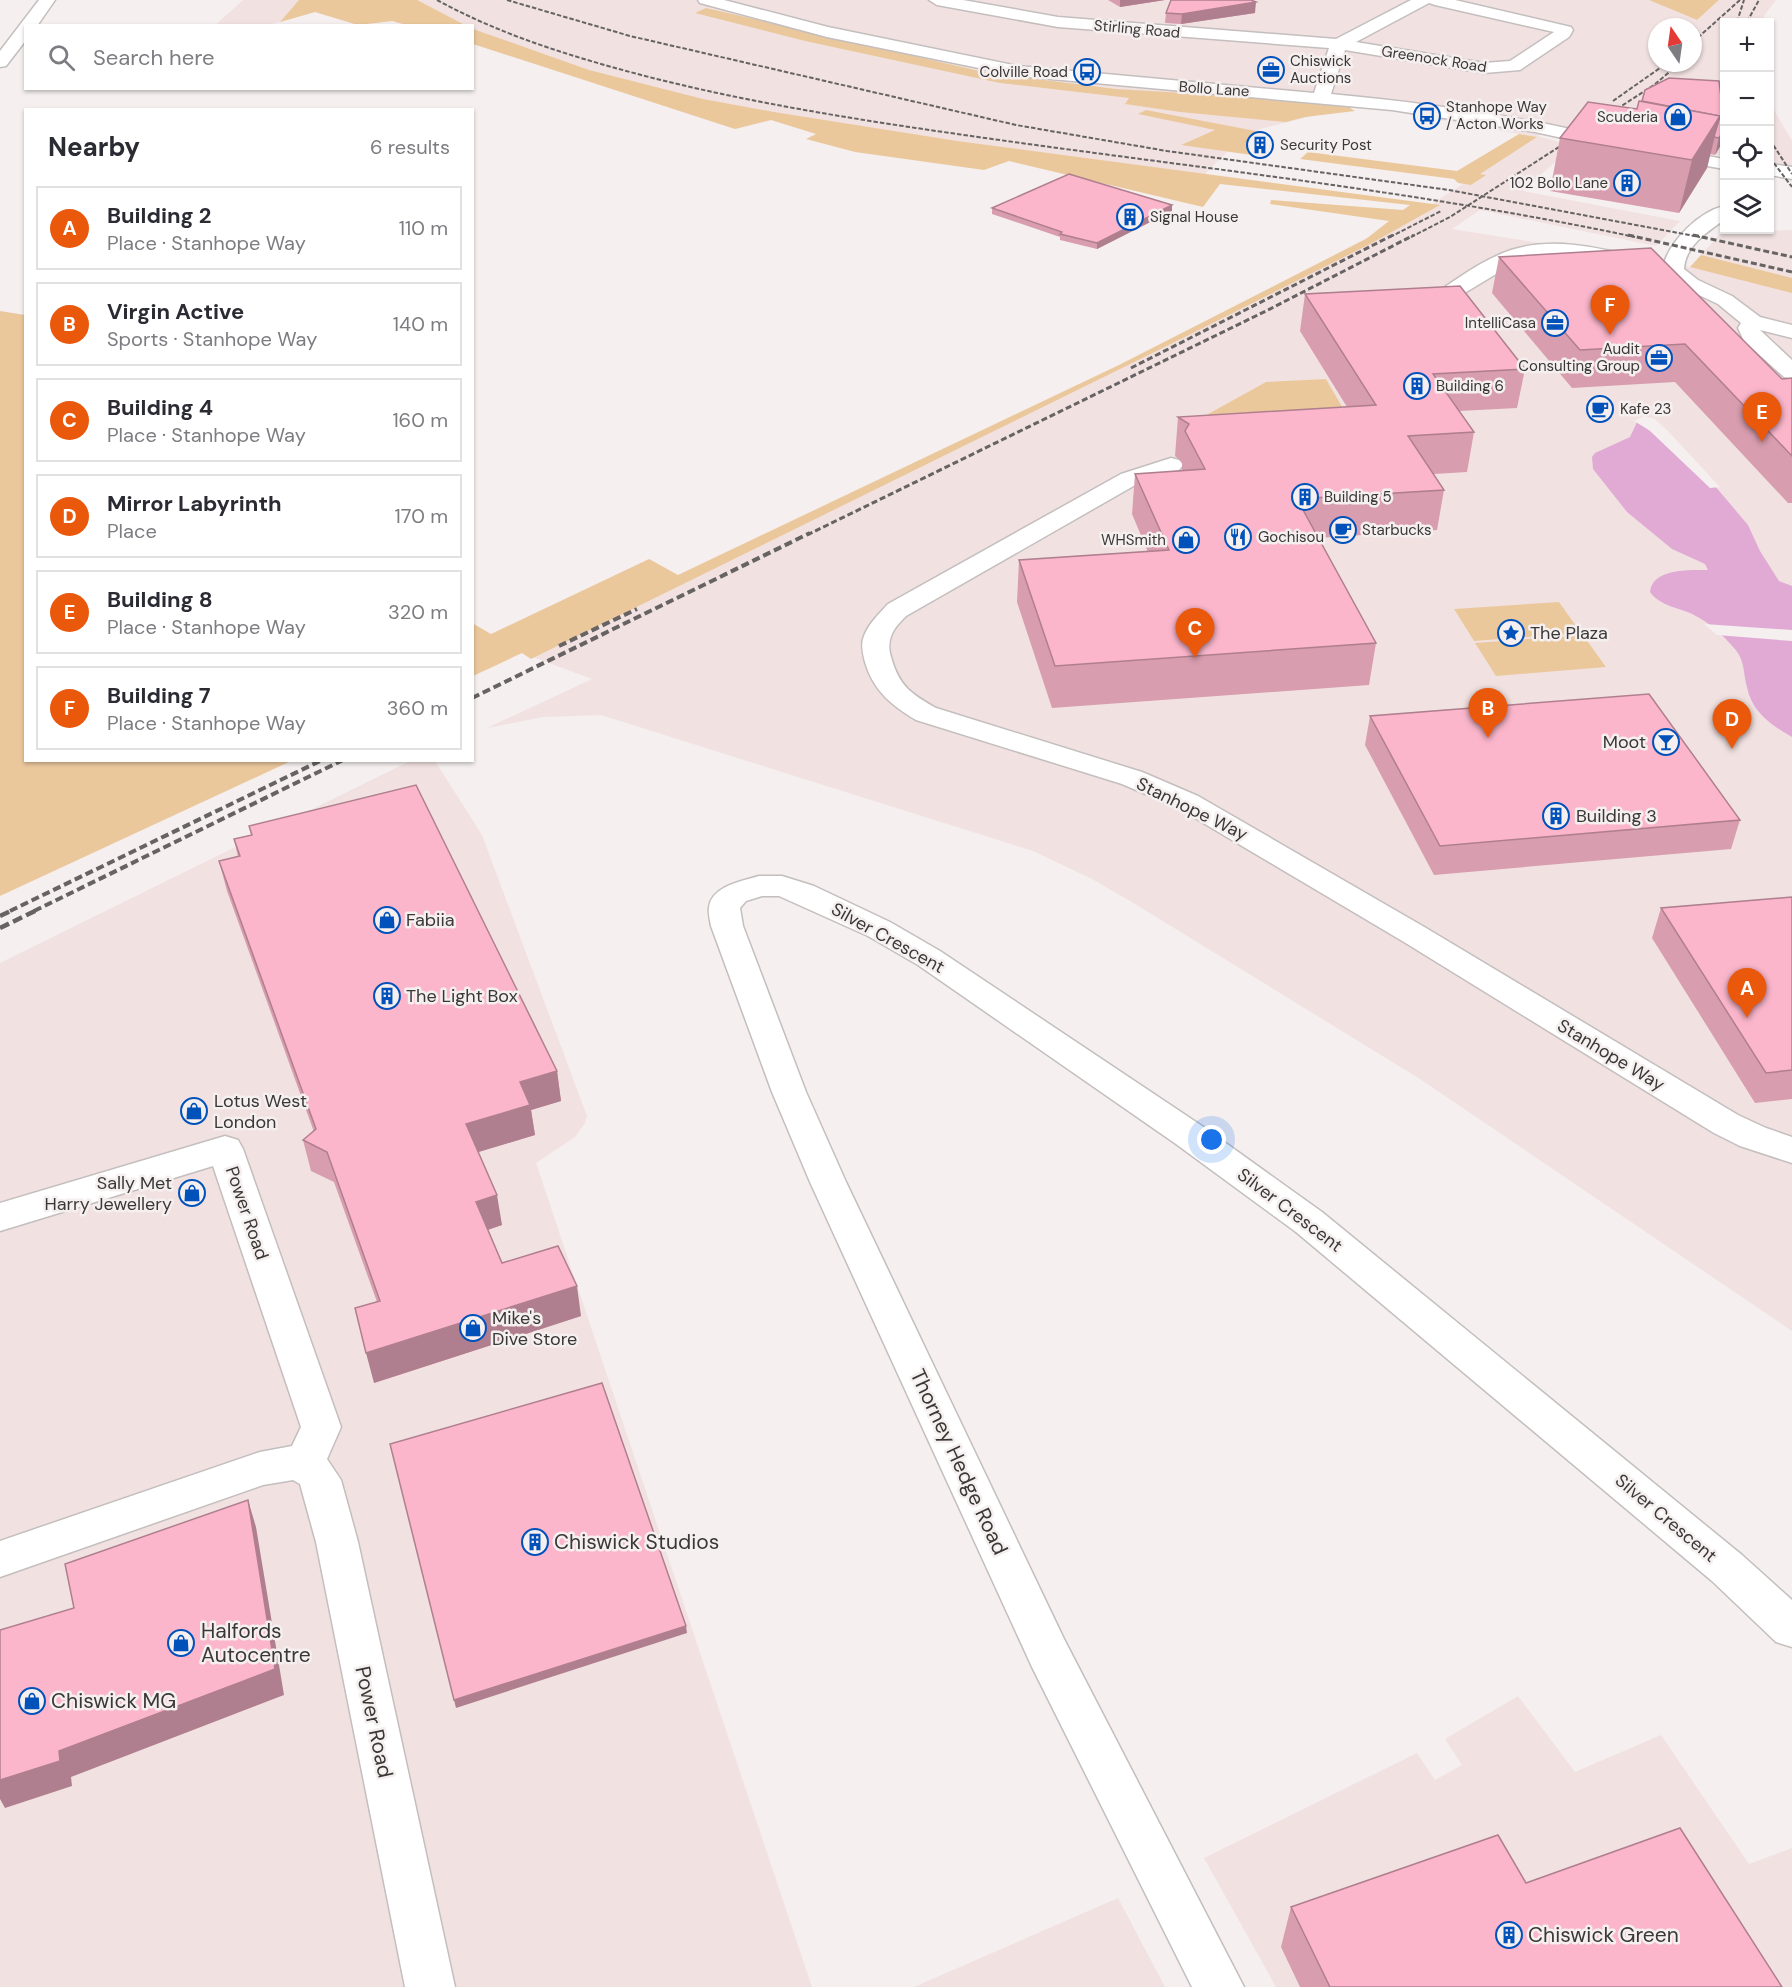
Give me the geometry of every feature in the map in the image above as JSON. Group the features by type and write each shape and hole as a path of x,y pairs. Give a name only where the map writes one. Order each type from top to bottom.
{"street":[{"path":"29,24 47,0"},
{"name":"Bollo Lane","path":"706,0 827,32 1018,71 1321,97 1493,120 1629,147"},
{"name":"Stirling Road","path":"937,0 1058,22 1338,44"},
{"path":"1321,97 1338,44 1423,0"},
{"name":"Greenock Road","path":"1338,44 1456,65 1498,68 1514,66 1563,34 1565,30 1435,0"},
{"path":"0,62 24,31"},
{"path":"1649,150 1720,163"},
{"path":"1774,171 1792,173"},
{"path":"1674,271 1672,263 1679,250 1706,223 1720,215"},
{"path":"1431,305 1512,256 1532,251 1568,252 1674,271 1691,284 1725,300 1754,323 1770,324 1792,332"},
{"path":"1754,323 1749,328 1752,336 1792,372"},
{"name":"Stanhope Way","path":"1171,465 1129,479 897,610 881,628 876,647 878,668 893,691 926,714 1132,778 1188,802 1444,953 1726,1124 1753,1137 1792,1150"},
{"name":"Silver Crescent","path":"727,926 724,908 726,902 735,894 759,886 783,886 870,924 929,958 1189,1135 1309,1222 1718,1560 1792,1628"},
{"name":"Thorney Hedge Road","path":"727,926 789,1092 828,1182 1048,1653 1219,1987"},
{"name":"Power Road","path":"0,1216 225,1149 321,1427 304,1464 314,1470 320,1480 337,1542 430,1987"},
{"path":"0,1559 260,1469 278,1464 304,1464"}],"shaded area":[{"path":"243,0 1649,0 1692,18 1648,18 1648,72 1702,72 1702,18 1699,18 1719,0 1776,0 1764,18 1720,18 1720,155 1612,137 1554,124 1538,136 1573,146 1523,191 1680,221 1656,246 1480,210 1452,229 1690,267 1720,234 1774,234 1774,231 1792,230 1792,1331 1420,1079 1135,904 1092,879 1033,851 601,715 543,717 487,728 592,679 522,653 1124,364 1432,204 1536,137 1357,105 1260,129 1227,152 1195,184 771,120 735,129 474,44 474,24 403,24 392,21 355,24 315,12 272,24 216,24"},
{"path":"299,0 417,0 463,24 403,24 392,21 355,24 315,12 280,22"},
{"path":"1649,0 1719,0 1699,18 1692,18"},
{"path":"706,8 988,73 1116,89 1354,103 1363,106 1350,108 1355,111 1305,117 1286,122 1180,112 1125,104 1129,98 1000,83 805,41 695,13"},
{"path":"474,29 589,70 703,99 774,112 957,141 1440,205 1372,243 1183,338 531,659 522,653 474,676 474,624 491,634 649,559 678,575 1119,365 1366,239 1389,221 1270,204 1271,200 1403,210 1410,205 1220,184 1203,207 1009,161 984,170 855,152 806,139 816,134 771,120 735,129 474,44"},
{"path":"1146,110 1261,132 1246,144 1252,155 1181,145 1215,130 1138,114"},
{"path":"1774,110 1792,141 1792,167 1774,165"},
{"path":"1519,134 1537,137 1480,174 1486,175 1471,185 1458,183 1454,179 1300,159 1308,152 1457,171"},
{"path":"1701,255 1792,278 1792,293 1690,267"},
{"path":"0,311 24,315 24,762 289,762 0,896"},
{"path":"1326,379 1352,424 1183,428 1266,382"},
{"path":"1637,422 1693,460 1748,525 1760,551 1779,581 1792,586 1792,737 1764,717 1753,704 1740,657 1725,638 1700,618 1659,601 1650,592 1652,584 1665,574 1708,570 1705,564 1672,549 1627,512 1593,469 1592,457 1595,453 1630,437"},
{"path":"1559,602 1581,633 1474,641 1454,609"},
{"path":"1583,635 1606,667 1496,676 1475,643"},
{"path":"408,762 436,762 482,835 587,1116 575,1137 536,1163 812,1987 0,1987 0,963"},
{"path":"1518,1696 1575,1772 1661,1735 1749,1864 1792,1848 1792,1987 1276,1987 1204,1858 1417,1753 1435,1780 1462,1765 1445,1739"},
{"path":"1118,1898 1165,1987 914,1987"}],"pier":[{"path":"1644,416 1655,419 1667,430 1720,487 1710,488 1649,430 1634,421"},
{"path":"1704,624 1792,630 1792,641 1717,635"}],"building":[{"path":"1171,0 1251,0 1256,2 1182,14 1166,13"},
{"path":"1669,78 1719,81 1720,116 1642,101 1645,90"},
{"path":"1639,101 1720,116 1692,160 1560,138 1588,102 1637,109"},
{"path":"1720,116 1720,136 1714,137"},
{"path":"1069,174 1172,205 1097,243 1060,234 1062,232 992,208"},
{"path":"1651,248 1782,379 1792,378 1792,456 1685,344 1580,350 1499,257"},
{"path":"1460,286 1525,369 1433,374 1474,432 1408,436 1444,490 1297,499 1376,643 1055,666 1019,560 1169,550 1135,474 1205,469 1185,431 1189,424 1178,417 1376,405 1305,294"},
{"name":"Building 3","path":"1649,694 1740,820 1440,846 1370,716"},
{"name":"The Light Box","path":"416,785 557,1071 520,1082 530,1105 466,1124 497,1195 476,1202 502,1263 558,1246 577,1286 366,1353 355,1308 380,1301 327,1152 303,1140 316,1129 219,861 240,856 234,839 252,835 249,826"},
{"path":"1792,897 1792,1070 1766,1073 1661,908"},
{"name":"Chiswick Studios","path":"602,1383 686,1626 454,1700 390,1444"},
{"path":"248,1500 275,1669 59,1751 60,1761 0,1780 0,1630 74,1608 65,1564"},
{"name":"Chiswick Green","path":"1680,1828 1782,1987 1330,1987 1291,1907 1498,1835 1526,1883"}],"railway":[{"path":"437,0 513,35 565,53 645,76 769,103 936,131 1307,181 1468,205"},
{"path":"507,0 630,36 1016,125 1167,151 1482,196"},
{"path":"1702,34 1740,0"},
{"path":"1738,18 1744,0"},
{"path":"1749,18 1759,0"},
{"path":"1613,101 1654,72"},
{"path":"1606,116 1654,85 1669,72"},
{"path":"1482,196 1573,138"},
{"path":"1774,146 1792,174"},
{"path":"1774,163 1792,187"},
{"path":"1468,205 1482,196"},
{"path":"1482,196 1700,237"},
{"path":"1411,237 1468,205"},
{"path":"1468,205 1635,237"},
{"path":"1390,237 1441,211"},
{"path":"1131,368 1393,235"},
{"path":"807,535 1268,310 1414,235"},
{"path":"1628,235 1792,272"},
{"path":"1693,235 1792,257"},
{"path":"474,697 810,533"},
{"path":"559,646 637,609"},
{"path":"10,911 318,762"},
{"path":"34,911 339,762"},
{"path":"0,916 13,910"},
{"path":"0,928 37,910"}],"place":[{"name":"Chiswick Auctions","path":"1271,70"},
{"name":"Colville Road","path":"1087,72"},
{"name":"Stanhope Way / Acton Works","path":"1427,116"},
{"name":"Scuderia","path":"1678,117"},
{"name":"Security Post","path":"1260,145"},
{"name":"102 Bollo Lane","path":"1627,183"},
{"name":"Signal House","path":"1130,217"},
{"name":"IntelliCasa","path":"1555,323"},
{"name":"Building 7","path":"1610,335"},
{"name":"Audit Consulting Group","path":"1659,358"},
{"name":"Building 6","path":"1417,386"},
{"name":"Kafe 23","path":"1600,409"},
{"name":"Building 8","path":"1762,442"},
{"name":"Building 5","path":"1305,497"},
{"name":"Starbucks","path":"1343,530"},
{"name":"Gochisou","path":"1238,537"},
{"name":"WHSmith","path":"1186,540"},
{"name":"The Plaza","path":"1511,633"},
{"name":"Building 4","path":"1195,658"},
{"name":"Virgin Active","path":"1488,738"},
{"name":"Moot","path":"1666,742"},
{"name":"Mirror Labyrinth","path":"1732,749"},
{"name":"Building 3","path":"1556,816"},
{"name":"Fabiia","path":"387,920"},
{"name":"The Light Box","path":"387,996"},
{"name":"Building 2","path":"1747,1018"},
{"name":"Lotus West London","path":"194,1111"},
{"name":"Sally Met Harry Jewellery","path":"192,1193"},
{"name":"Mike's Dive Store","path":"473,1328"},
{"name":"Chiswick Studios","path":"535,1542"},
{"name":"Halfords Autocentre","path":"181,1643"},
{"name":"Chiswick MG","path":"32,1701"},
{"name":"Chiswick Green","path":"1509,1935"}]}
